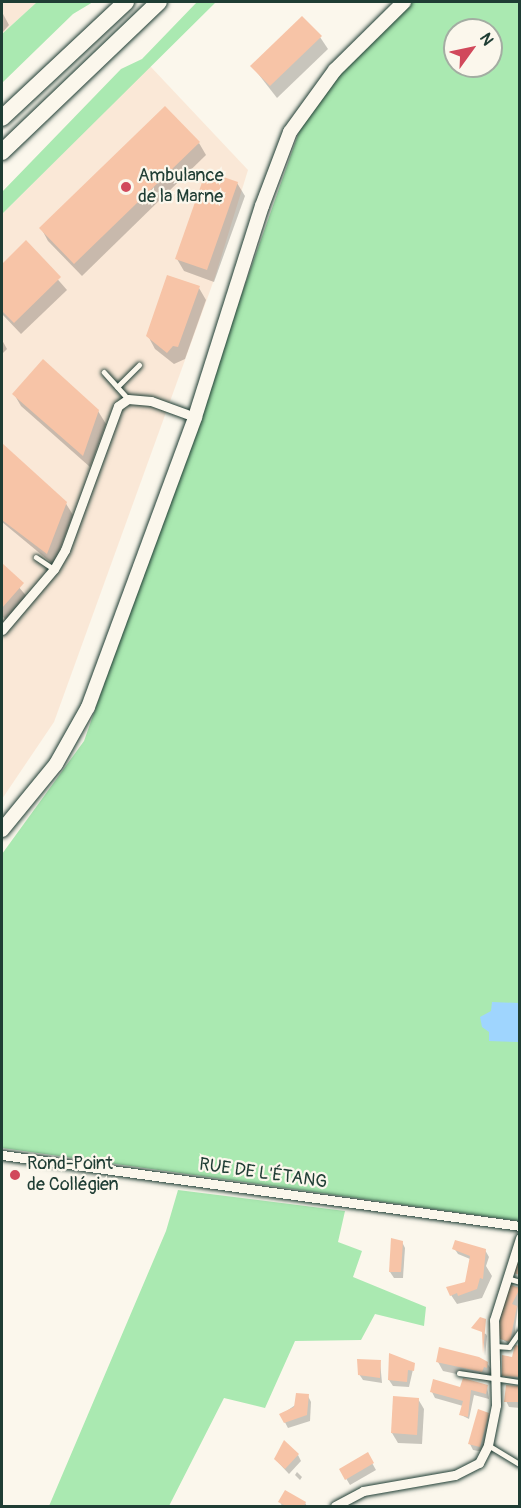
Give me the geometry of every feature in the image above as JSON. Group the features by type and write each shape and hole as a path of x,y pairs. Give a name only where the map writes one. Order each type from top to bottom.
{"highway":[{"path":"2,118 126,2"},
{"path":"2,152 159,2"}],"main road":[{"path":"2,830 56,764 88,707 158,511 195,417 217,345 290,132 335,70 404,2"},
{"path":"158,511 187,414 217,345"}],"street":[{"path":"2,630 54,569 65,550 112,416 128,399 151,401 187,414"},
{"name":"RUE DE L'ÉTANG","path":"2,1155 519,1226"},
{"path":"335,1506 363,1491 464,1472 479,1463 488,1445 497,1381 494,1320 519,1238"}],"lane":[{"path":"117,387 139,365"},
{"path":"104,372 128,399"},
{"path":"36,557 54,569"},
{"path":"507,1278 519,1282"},
{"path":"494,1346 509,1347 519,1331"},
{"path":"459,1372 497,1381 519,1382"},
{"path":"488,1445 519,1464"}],"shaded area":[{"path":"2,2 37,2 2,34"},
{"path":"150,66 248,170 215,277 54,722 2,799 2,214"}],"green space":[{"path":"37,2 93,2 73,14 2,83 2,34"},
{"path":"197,2 216,2 2,214 2,192 121,69 142,59"},
{"path":"412,2 519,2 519,1221 2,1148 2,854 84,741 300,129 341,73"},
{"path":"178,1190 345,1211 338,1242 362,1251 353,1277 426,1307 424,1326 375,1314 361,1340 295,1341 265,1408 224,1398 169,1506 49,1506 166,1231"}],"water":[{"path":"492,1002 519,1003 519,1042 489,1041 489,1032 482,1027 480,1017 491,1011"}],"building":[{"path":"302,16 322,36 270,86 250,66"},
{"path":"165,106 200,142 74,264 39,228"},
{"path":"206,171 238,182 207,270 175,259"},
{"path":"26,240 61,277 14,323 2,311 2,264"},
{"path":"167,275 200,286 178,347 173,346 167,353 146,336"},
{"path":"43,359 99,410 83,456 12,394"},
{"path":"2,443 67,502 47,554 2,520"},
{"path":"2,563 24,583 2,608"},
{"path":"391,1238 403,1241 401,1272 389,1272"},
{"path":"455,1240 486,1249 483,1279 480,1278 477,1289 458,1296 457,1293 450,1296 446,1287 465,1282 470,1256 452,1249"},
{"path":"516,1260 520,1261 520,1275 513,1273"},
{"path":"508,1284 520,1288 512,1304 517,1306 510,1342 500,1339 498,1330"},
{"path":"480,1317 486,1319 483,1354 482,1332 471,1328"},
{"path":"515,1345 520,1346 520,1377 502,1376 502,1355 512,1357"},
{"path":"439,1347 479,1357 488,1362 487,1368 484,1367 482,1372 436,1362"},
{"path":"389,1353 415,1363 414,1371 408,1370 407,1382 388,1380"},
{"path":"357,1359 381,1360 380,1378 358,1375"},
{"path":"463,1378 488,1385 486,1394 471,1390 468,1417 459,1415 463,1401 430,1392 433,1379 460,1387"},
{"path":"506,1385 520,1386 520,1402 504,1402"},
{"path":"296,1393 309,1394 307,1415 284,1423 279,1414 294,1407"},
{"path":"393,1396 419,1398 417,1435 391,1433"},
{"path":"478,1409 489,1413 480,1447 468,1444"},
{"path":"284,1440 299,1454 285,1469 274,1459"},
{"path":"368,1452 374,1463 345,1480 339,1469"},
{"path":"285,1490 306,1502 304,1506 286,1506 278,1502"}],"place":[{"name":"Ambulance de la Marne","path":"126,187"},
{"name":"Rond-Point de Collégien","path":"15,1175"}]}
